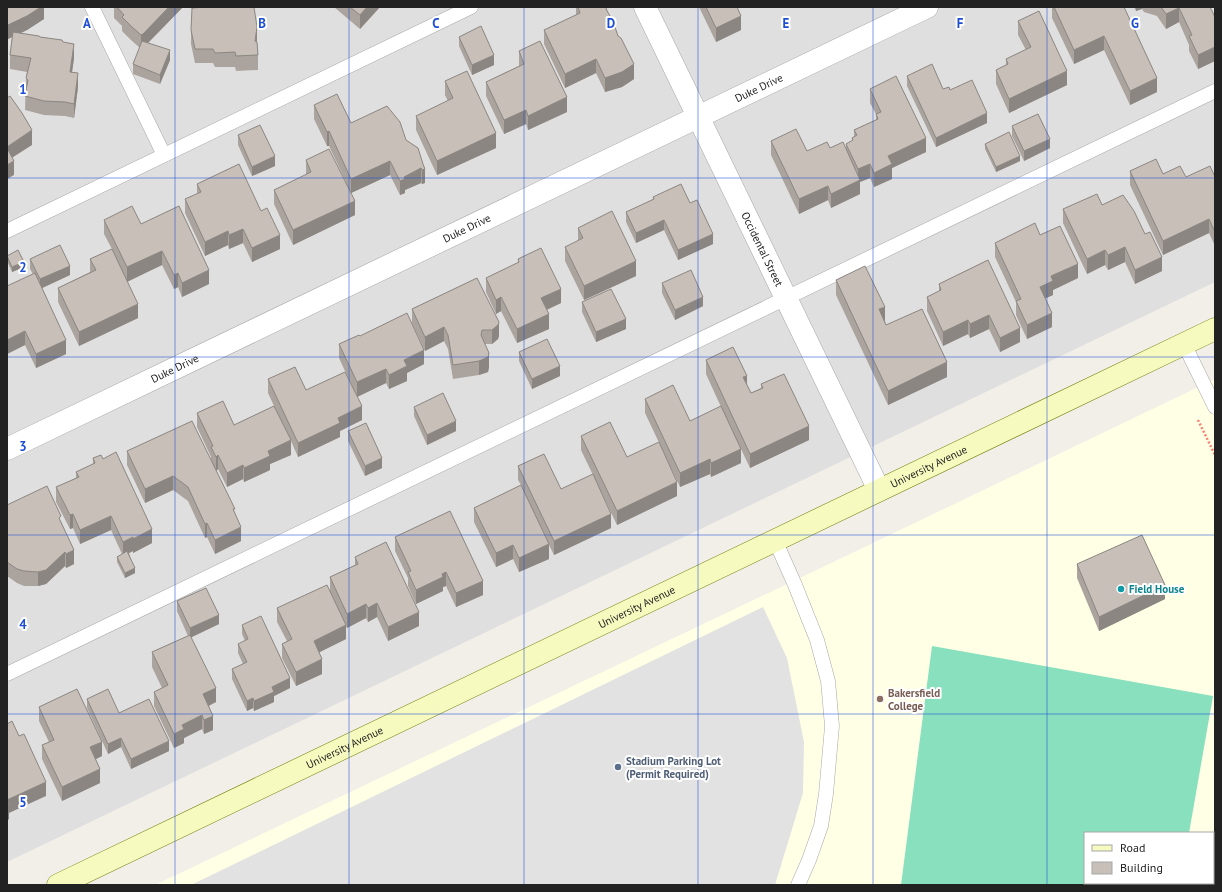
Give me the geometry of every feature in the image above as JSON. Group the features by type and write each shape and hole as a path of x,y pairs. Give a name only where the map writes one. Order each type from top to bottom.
{"street":[{"name":"Occidental Street","path":"645,7 879,490"},
{"name":"Duke Drive","path":"7,449 927,7"},
{"name":"University Avenue","path":"58,885 1215,329"}],"lane":[{"path":"92,7 164,155"},
{"path":"7,231 467,8"},
{"path":"7,674 1215,91"},
{"path":"1184,344 1215,407"},
{"path":"776,540 817,640 828,681 832,726 826,794 821,826 798,885"}],"shaded area":[{"path":"7,7 1215,7 1215,282 7,862"},
{"name":"Bakersfield College","path":"1215,379 1215,885 155,885 825,566"},
{"name":"Stadium Parking Lot (Permit Required)","path":"763,607 787,658 804,742 803,793 775,885 191,885"}],"green space":[{"path":"932,646 1213,696 1189,832 1084,832 1084,884 1179,885 901,885"}],"building":[{"path":"7,7 41,7 8,25"},
{"path":"117,7 169,7 141,35 122,17 124,15"},
{"path":"254,7 257,27 255,41 257,42 258,55 236,56 235,52 215,53 213,49 195,49 191,30 192,8"},
{"path":"350,7 367,7 360,15"},
{"path":"578,7 607,7 606,9 613,21 618,36 621,38 634,64 622,72 605,78 596,59 565,74 544,30 580,13"},
{"path":"706,7 737,7 741,16 716,28"},
{"path":"1054,7 1124,7 1157,78 1130,91 1104,36 1074,50"},
{"path":"1161,7 1210,7 1215,17 1215,47 1198,55 1189,36 1192,35 1179,8 1166,14"},
{"path":"1039,11 1067,71 1009,99 996,70 1008,64 1006,59 1031,47 1018,21"},
{"path":"481,26 494,55 472,65 459,37"},
{"path":"13,32 62,40 63,42 74,44 70,72 78,73 74,104 44,101 25,96 28,80 26,78 31,58 10,55"},
{"path":"142,41 170,50 160,75 133,64"},
{"path":"540,41 567,97 528,116 526,110 504,120 486,82 524,64 519,51"},
{"path":"932,64 943,89 949,87 950,90 972,80 987,113 936,138 907,76"},
{"path":"467,71 496,133 437,161 416,116 453,98 445,81"},
{"path":"896,76 926,138 888,156 892,164 874,173 870,164 858,169 846,144 853,140 852,138 857,135 854,130 878,119 876,114 881,112 870,89"},
{"path":"337,94 351,123 387,106 400,122 406,140 418,148 425,169 422,170 421,168 404,177 405,179 400,181 390,161 351,179 329,131 327,132 314,105"},
{"path":"10,96 32,130 7,147 7,98"},
{"path":"1038,114 1050,139 1024,151 1012,126"},
{"path":"260,125 275,156 252,167 238,135"},
{"path":"796,129 807,151 827,142 830,148 843,142 860,180 831,194 828,186 799,199 771,141"},
{"path":"1009,132 1020,156 996,167 985,144"},
{"path":"7,148 14,161 7,165"},
{"path":"329,149 355,201 293,230 274,190 311,172 306,160"},
{"path":"1156,159 1163,174 1180,166 1186,177 1210,166 1215,177 1215,232 1209,219 1163,241 1130,171"},
{"path":"239,164 261,211 267,208 280,235 252,248 243,229 229,235 228,231 205,242 185,199 201,192 197,184"},
{"path":"681,184 690,203 697,200 713,234 678,250 664,220 636,233 626,212"},
{"path":"1097,194 1102,205 1123,195 1134,211 1145,234 1150,232 1162,257 1135,270 1125,247 1108,255 1105,250 1087,259 1063,209"},
{"path":"132,206 141,224 179,206 209,270 182,283 178,273 174,275 162,251 127,267 104,220"},
{"path":"612,211 636,261 584,286 565,247 583,238 578,228"},
{"path":"1035,223 1040,235 1060,226 1078,264 1051,276 1053,281 1040,287 1052,313 1027,325 1016,301 1021,299 995,243"},
{"path":"60,245 70,266 40,279 30,259"},
{"path":"541,248 561,289 541,298 549,314 517,329 501,297 496,300 486,278 519,262 518,259"},
{"path":"112,249 138,304 79,332 58,288 96,270 90,259"},
{"path":"18,250 24,262 12,267 7,256"},
{"path":"988,260 1020,328 1000,338 989,315 970,324 968,320 943,332 927,297 941,290 939,284"},
{"path":"865,266 885,307 879,309 886,325 922,309 947,362 888,391 836,280"},
{"path":"691,270 703,297 675,310 662,283"},
{"path":"35,273 66,340 36,354 25,331 7,340 7,286"},
{"path":"477,278 499,322 498,325 492,330 482,330 481,335 489,353 488,357 479,361 453,365 448,335 444,327 425,337 412,309"},
{"path":"611,289 626,319 596,332 582,302"},
{"path":"407,313 424,350 404,360 407,366 389,375 386,369 357,382 339,344 359,335 360,336"},
{"path":"547,339 560,366 532,379 519,352"},
{"path":"733,347 747,376 743,377 751,393 763,388 761,384 784,374 809,426 750,454 706,360"},
{"path":"295,367 306,390 345,372 362,406 338,418 340,423 298,443 268,379"},
{"path":"673,385 690,421 721,406 741,449 711,463 710,459 680,473 645,399"},
{"path":"443,393 456,421 427,435 414,407"},
{"path":"223,401 234,425 274,406 291,440 268,451 270,456 244,468 243,465 227,473 218,455 216,457 211,447 213,446 197,413"},
{"path":"192,421 235,509 233,509 241,527 215,540 207,523 205,524 188,487 173,476 145,489 127,451"},
{"path":"610,422 627,457 659,442 677,482 617,511 581,436"},
{"path":"366,423 382,458 365,466 348,431"},
{"path":"116,452 152,529 133,539 133,537 123,542 111,516 80,530 73,514 70,515 56,487 79,477 76,472 95,463 93,458 101,455 103,459"},
{"path":"544,454 561,489 593,474 611,514 554,541 518,466"},
{"path":"521,485 549,544 519,558 513,545 496,553 474,508"},
{"path":"47,486 61,516 59,518 74,550 66,554 65,552 46,570 38,572 17,569 7,562 7,505"},
{"path":"450,511 483,581 456,593 446,572 442,574 443,577 416,590 408,572 411,571 395,537"},
{"name":"Field House","path":"1142,535 1165,585 1099,617 1077,564"},
{"path":"386,542 419,612 388,627 377,603 368,608 366,604 347,614 330,577 358,564 355,557"},
{"path":"127,551 135,568 125,573 117,557"},
{"path":"327,585 346,625 314,641 322,659 296,672 282,644 292,639 277,608"},
{"path":"206,588 219,615 190,628 177,601"},
{"path":"261,616 290,678 272,687 274,692 254,701 253,698 247,701 232,669 247,662 238,644 248,639 242,625"},
{"path":"190,635 216,688 203,694 213,716 204,720 202,715 182,725 184,729 174,734 154,692 168,685 152,652"},
{"path":"77,689 102,742 90,747 100,769 62,787 42,745 54,740 39,707"},
{"path":"108,689 119,713 149,699 169,741 131,759 121,738 108,744 87,699"},
{"path":"12,721 19,736 24,734 46,782 7,800 7,724"}],"place":[{"name":"Field House","path":"1121,589"},
{"name":"Bakersfield College","path":"880,699"},
{"name":"Stadium Parking Lot (Permit Required)","path":"618,767"}]}
